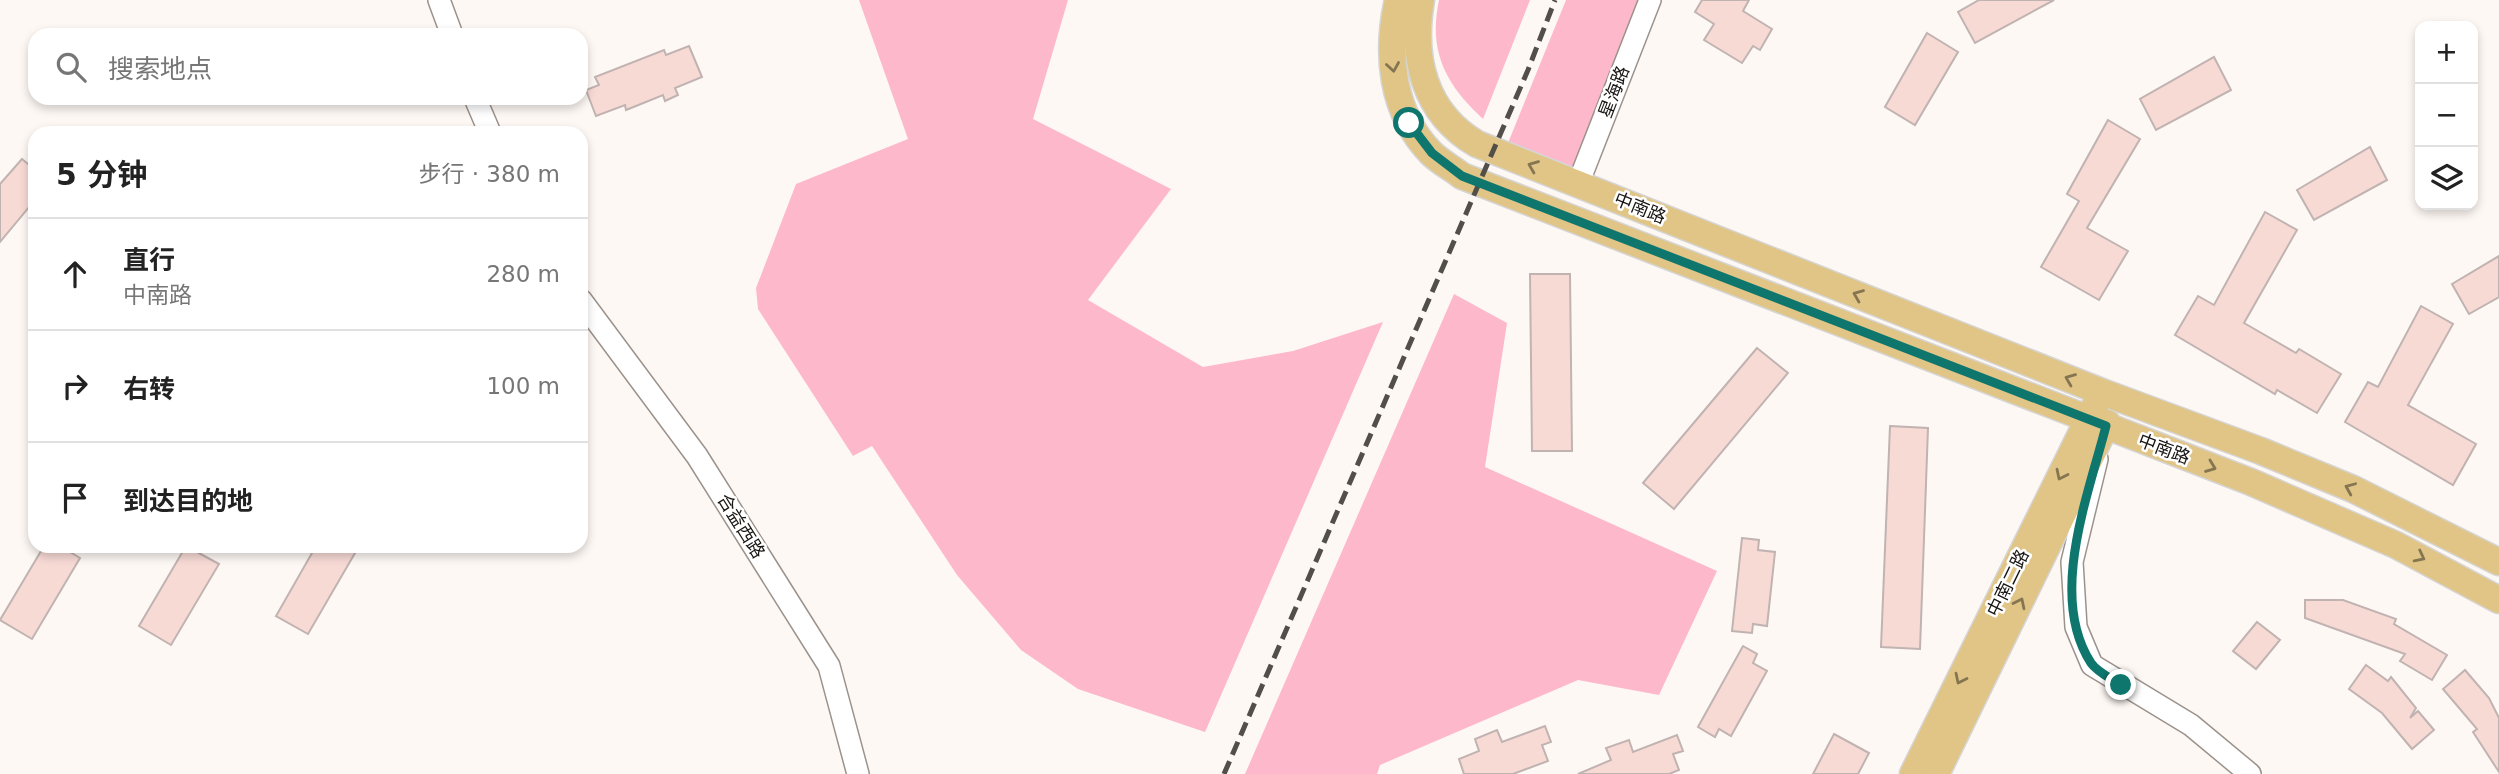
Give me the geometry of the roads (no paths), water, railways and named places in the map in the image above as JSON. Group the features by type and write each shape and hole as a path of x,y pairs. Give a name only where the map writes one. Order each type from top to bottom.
{"main road":[{"name":"中南路","path":"1398,0 1390,47 1396,88 1409,123 1416,133 1432,153 1462,176 2251,482 2396,545 2499,600"},
{"name":"中南路","path":"1421,0 1417,53 1423,80 1445,118 1459,133 1478,144 2353,489 2499,562"},
{"name":"中南二路","path":"1936,774 2110,395"},
{"name":"中南二路","path":"1913,774 2097,424"}],"street":[{"path":"439,0 449,28"},
{"name":"星海路","path":"1578,184 1650,0"},
{"path":"478,105 487,126"},
{"name":"合益西路","path":"588,309 697,456 829,666 858,774"},
{"path":"2097,424 2072,562 2076,627 2092,664 2191,725 2250,774"}],"railway":[{"path":"1224,774 1528,70 1555,0"}]}
